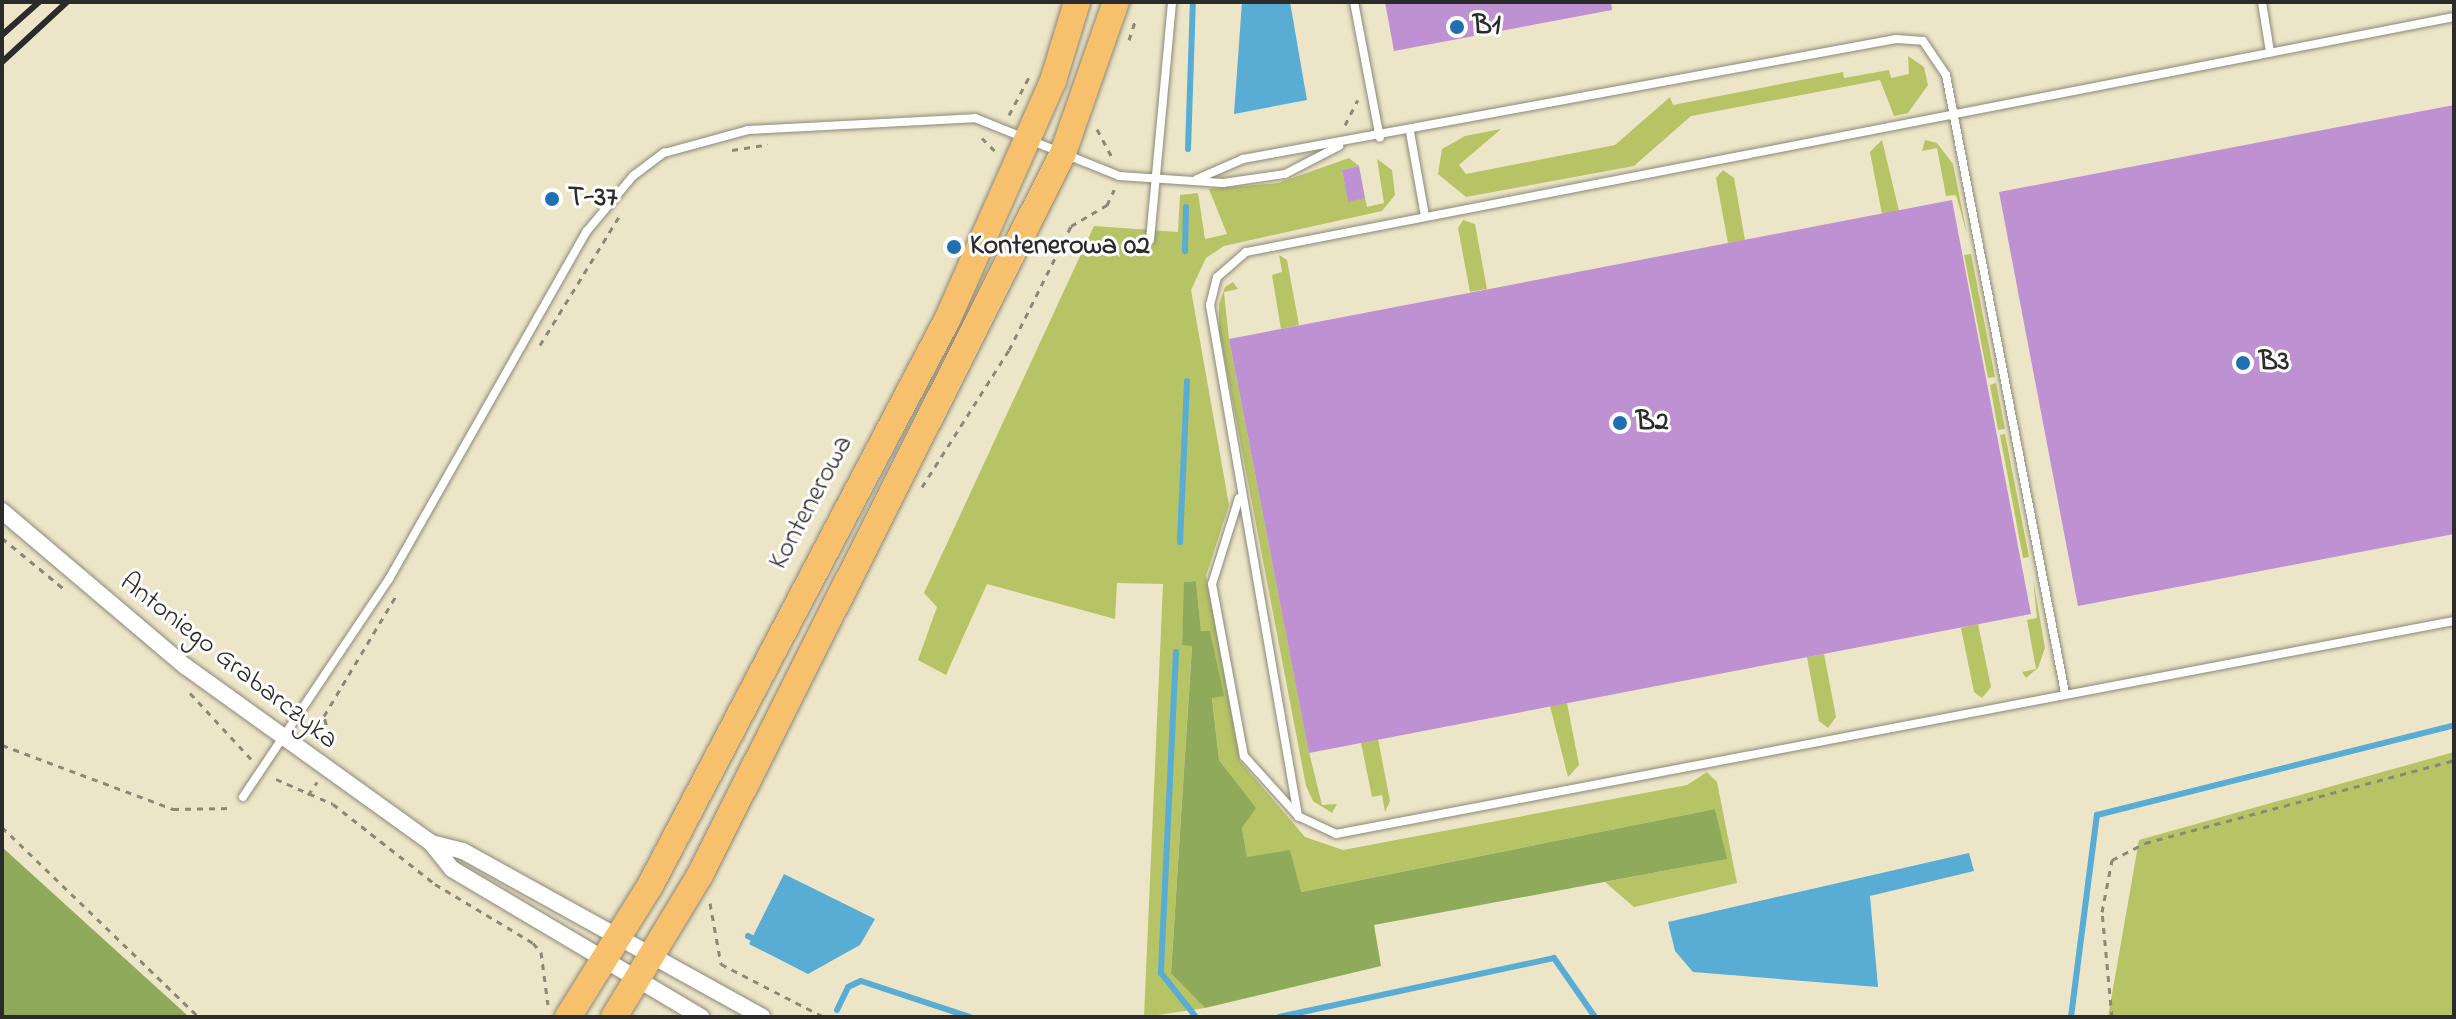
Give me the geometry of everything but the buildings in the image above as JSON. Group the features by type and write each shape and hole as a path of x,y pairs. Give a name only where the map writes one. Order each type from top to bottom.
{"main road":[{"name":"Kontenerowa","path":"562,1014 605,962 619,939 948,318 1030,138 1077,2"},
{"path":"614,1017 653,958 1063,153 1126,9"}],"street":[{"name":"Antoniego Grabarczyka","path":"2,511 283,741 431,843 452,869 701,1017"},
{"name":"Antoniego Grabarczyka","path":"431,843 463,851 762,1017"}],"lane":[{"path":"1150,240 1172,2"},
{"path":"1354,2 1380,138"},
{"path":"2262,2 2270,52"},
{"path":"1298,816 1211,339 1217,277 1246,252 2454,17"},
{"path":"1196,180 1243,159 1339,146 1906,38 1923,41 1941,59 1954,114 2065,693"},
{"path":"243,797 389,579 587,231 633,176 709,135 796,125 975,118 1119,176 1154,182 1278,176 1339,146"},
{"path":"1410,132 1425,216"},
{"path":"1239,498 1213,571 1244,756 1298,816 1320,830 1354,833 2065,693 2454,621"}],"path":[{"path":"1125,48 1126,9"},
{"path":"1338,131 1358,103 1355,73 1367,71"},
{"path":"1011,110 1026,78 1040,76"},
{"path":"917,496 1009,350 1071,226 1107,205 1124,164 1102,146 1098,116"},
{"path":"977,135 997,144"},
{"path":"726,151 773,144"},
{"path":"538,348 625,209"},
{"path":"2,538 74,597"},
{"path":"308,795 338,753 324,734 324,716 401,588"},
{"path":"181,686 252,760"},
{"path":"2,745 173,809 213,814 243,797"},
{"path":"2112,1017 2102,912 2112,860 2145,843 2454,760"},
{"path":"276,779 333,804 435,884 533,943 562,1014"},
{"path":"2,827 199,1017"},
{"path":"713,892 721,964 824,1017"}],"green space":[{"path":"1908,56 1924,67 1928,85 1908,113 1894,116 1880,80 1691,116 1634,166 1466,197 1438,174 1442,149 1465,136 1501,129 1459,165 1466,174 1615,145 1670,97 1673,105 1843,72 1844,78 1889,70 1891,78 1909,74"},
{"path":"1882,140 1899,211 1882,214 1870,152"},
{"path":"1925,140 1937,143 1953,164 1967,234 1956,195 1946,196 1937,148 1922,151"},
{"path":"1349,158 1359,166 1342,170 1348,201 1365,198 1367,207 1384,203 1377,159 1392,170 1395,195 1382,211 1224,246 1206,258 1191,290 1229,505 1206,576 1240,761 1305,837 1343,850 1687,785 1707,772 1717,782 1737,883 1634,907 1605,882 1726,859 1715,809 1301,892 1247,858 1242,828 1255,808 1219,760 1212,697 1223,695 1210,632 1201,632 1196,581 1185,582 1182,644 1192,645 1171,972 1205,1008 1144,1017 1163,584 1117,583 1115,619 987,584 946,675 918,660 937,607 924,593 1094,226 1178,232 1180,195 1198,193 1205,239 1227,234 1209,189 1278,183"},
{"path":"1723,170 1734,178 1745,240 1728,243 1716,178"},
{"path":"1463,220 1475,224 1487,289 1470,292 1458,228"},
{"path":"1971,254 1995,377 1988,378 1964,255"},
{"path":"1279,255 1287,260 1299,325 1281,329 1272,275 1282,272"},
{"path":"1233,282 1238,289 1224,292 1229,339 1309,752 1322,805 1337,804 1332,813 1313,801 1306,786 1219,330 1219,304 1225,287"},
{"path":"1996,383 2005,429 1998,430 1990,385"},
{"path":"2005,434 2029,557 2023,558 2000,435"},
{"path":"2033,578 2045,648 2038,668 2026,678 2022,672 2036,669 2027,620 2037,618"},
{"path":"1196,581 1201,631 1210,631 1224,696 1212,698 1219,760 1256,808 1242,828 1247,857 1290,850 1301,892 1715,809 1727,859 1374,925 1381,966 1205,1008 1171,973 1192,646 1182,645 1184,582"},
{"path":"1978,624 1991,687 1982,698 1974,692 1961,628"},
{"path":"1824,654 1836,717 1828,728 1819,721 1807,657"},
{"path":"1567,703 1579,765 1568,777 1550,706"},
{"path":"1378,739 1390,801 1385,812 1382,795 1372,797 1361,743"},
{"path":"2454,752 2454,1017 2108,1017 2139,840"},
{"path":"2,847 176,1005 189,1017 2,1017"}],"water":[{"path":"1242,2 1290,2 1307,100 1234,114"},
{"path":"1969,853 1974,871 1870,896 1878,987 1693,972 1675,951 1668,922"},
{"path":"784,874 875,919 860,945 808,974 749,944"}],"waterway":[{"path":"1188,149 1193,2"},
{"path":"1185,251 1186,207"},
{"path":"1180,542 1187,381"},
{"path":"1176,652 1161,973 1196,1017"},
{"path":"2071,1017 2097,815 2454,725"},
{"path":"748,936 752,938"},
{"path":"1279,1017 1554,958 1595,1017"},
{"path":"837,1010 848,987 861,981 970,1017"}],"railway":[{"path":"2,35 39,2"},
{"path":"2,62 67,2"}],"place":[{"name":"B1","path":"1457,27"},
{"name":"T-37","path":"552,199"},
{"name":"Kontenerowa 02","path":"954,247"},
{"name":"B3","path":"2243,363"},
{"name":"B2","path":"1620,423"}]}
